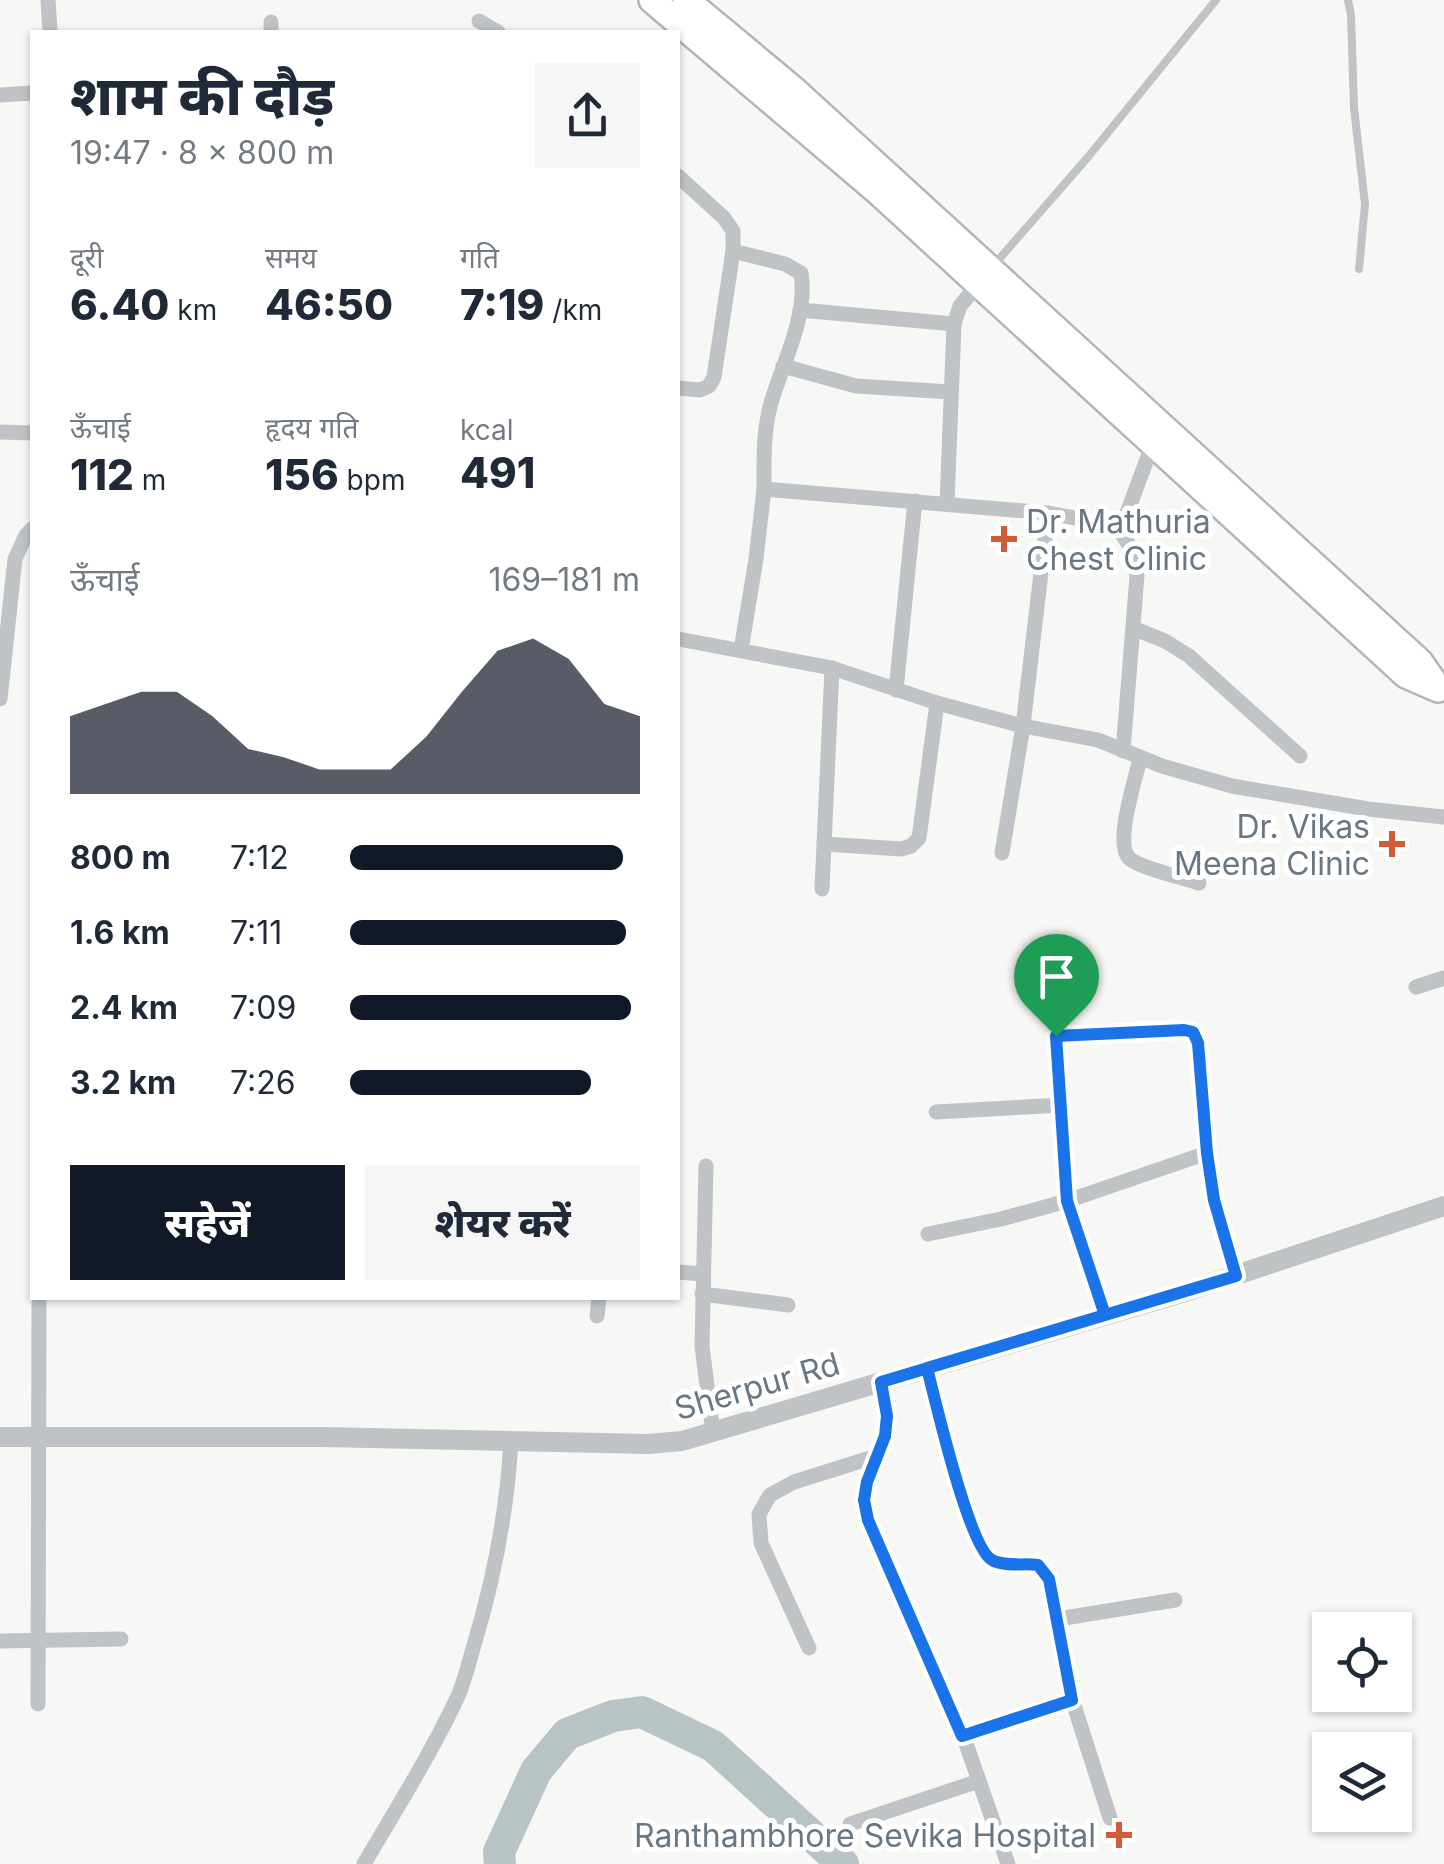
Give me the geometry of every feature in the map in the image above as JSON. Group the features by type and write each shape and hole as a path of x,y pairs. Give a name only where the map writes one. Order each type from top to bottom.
{"highway":[{"path":"652,0 984,276 1420,662 1441,692"},
{"path":"686,0 793,89 1248,533 1406,675 1441,692"}],"street":[{"path":"48,0 50,30"},
{"path":"479,21 495,30"},
{"path":"0,95 30,93"},
{"path":"680,178 724,218 733,231 734,251 714,377 709,386 700,390 680,388"},
{"path":"734,251 784,264 800,274 803,288 764,439 764,489 741,650"},
{"path":"947,504 954,324 960,306 984,276"},
{"path":"800,310 954,324"},
{"path":"783,366 856,386 950,392"},
{"path":"0,432 30,434"},
{"path":"1117,526 1127,513 1153,444"},
{"path":"764,489 1048,514 1117,526 1129,545 1137,576 1123,751"},
{"path":"896,690 914,501"},
{"path":"1002,853 1023,726 1048,514"},
{"path":"0,699 15,559 30,530"},
{"path":"1133,628 1189,656 1300,756"},
{"path":"680,639 832,668 937,703 1023,726 1098,740 1140,758 1232,786 1368,809 1444,817"},
{"path":"822,889 832,668"},
{"path":"824,844 901,850 919,838 937,703"},
{"path":"1140,758 1123,837 1124,852 1132,861 1199,883"},
{"path":"1051,963 1067,1201 1105,1315"},
{"path":"1416,987 1444,978"},
{"path":"1056,1036 1193,1032 1198,1043 1214,1200 1236,1276"},
{"path":"936,1112 1061,1104"},
{"path":"928,1234 1067,1201 1207,1153"},
{"path":"706,1166 702,1346 713,1433"},
{"name":"Sherpur Rd","path":"0,1437 322,1437 648,1444 682,1441 1236,1276 1444,1206"},
{"path":"680,1272 703,1274"},
{"path":"702,1294 788,1305"},
{"path":"38,1704 39,1300"},
{"path":"597,1316 599,1300"},
{"path":"927,1368 950,1460 982,1551 994,1562 1038,1565 1049,1579 1072,1700 1110,1818"},
{"path":"881,1382 887,1416 885,1436 867,1482 864,1500 868,1520 962,1736 1008,1864"},
{"path":"364,1864 459,1693 499,1545 508,1495 511,1442"},
{"path":"809,1648 760,1543 759,1514 770,1496 794,1482 876,1456"},
{"path":"1058,1619 1175,1600"},
{"path":"0,1641 120,1639"},
{"path":"962,1736 1072,1700"},
{"path":"850,1824 979,1782"}],"lane":[{"path":"984,276 1088,157 1216,0"},
{"path":"1348,0 1365,204 1359,269"}],"waterway":[{"path":"500,1864 499,1852 536,1771 567,1734 613,1716 642,1712 713,1746 843,1864"}],"place":[{"name":"Dr. Mathuria Chest Clinic","path":"1004,539"},
{"name":"Dr. Vikas Meena Clinic","path":"1392,844"},
{"name":"Ranthambhore Sevika Hospital","path":"1119,1835"}],"route":[{"path":"1056,1036 1067,1201 1105,1315 967,1356 881,1382 887,1416 885,1436 864,1500 875,1537 962,1736 1072,1700 1049,1579 1038,1565 994,1562 982,1551 950,1460 927,1368 1182,1293 1236,1276 1214,1200 1198,1043 1193,1032 1056,1036"}]}
